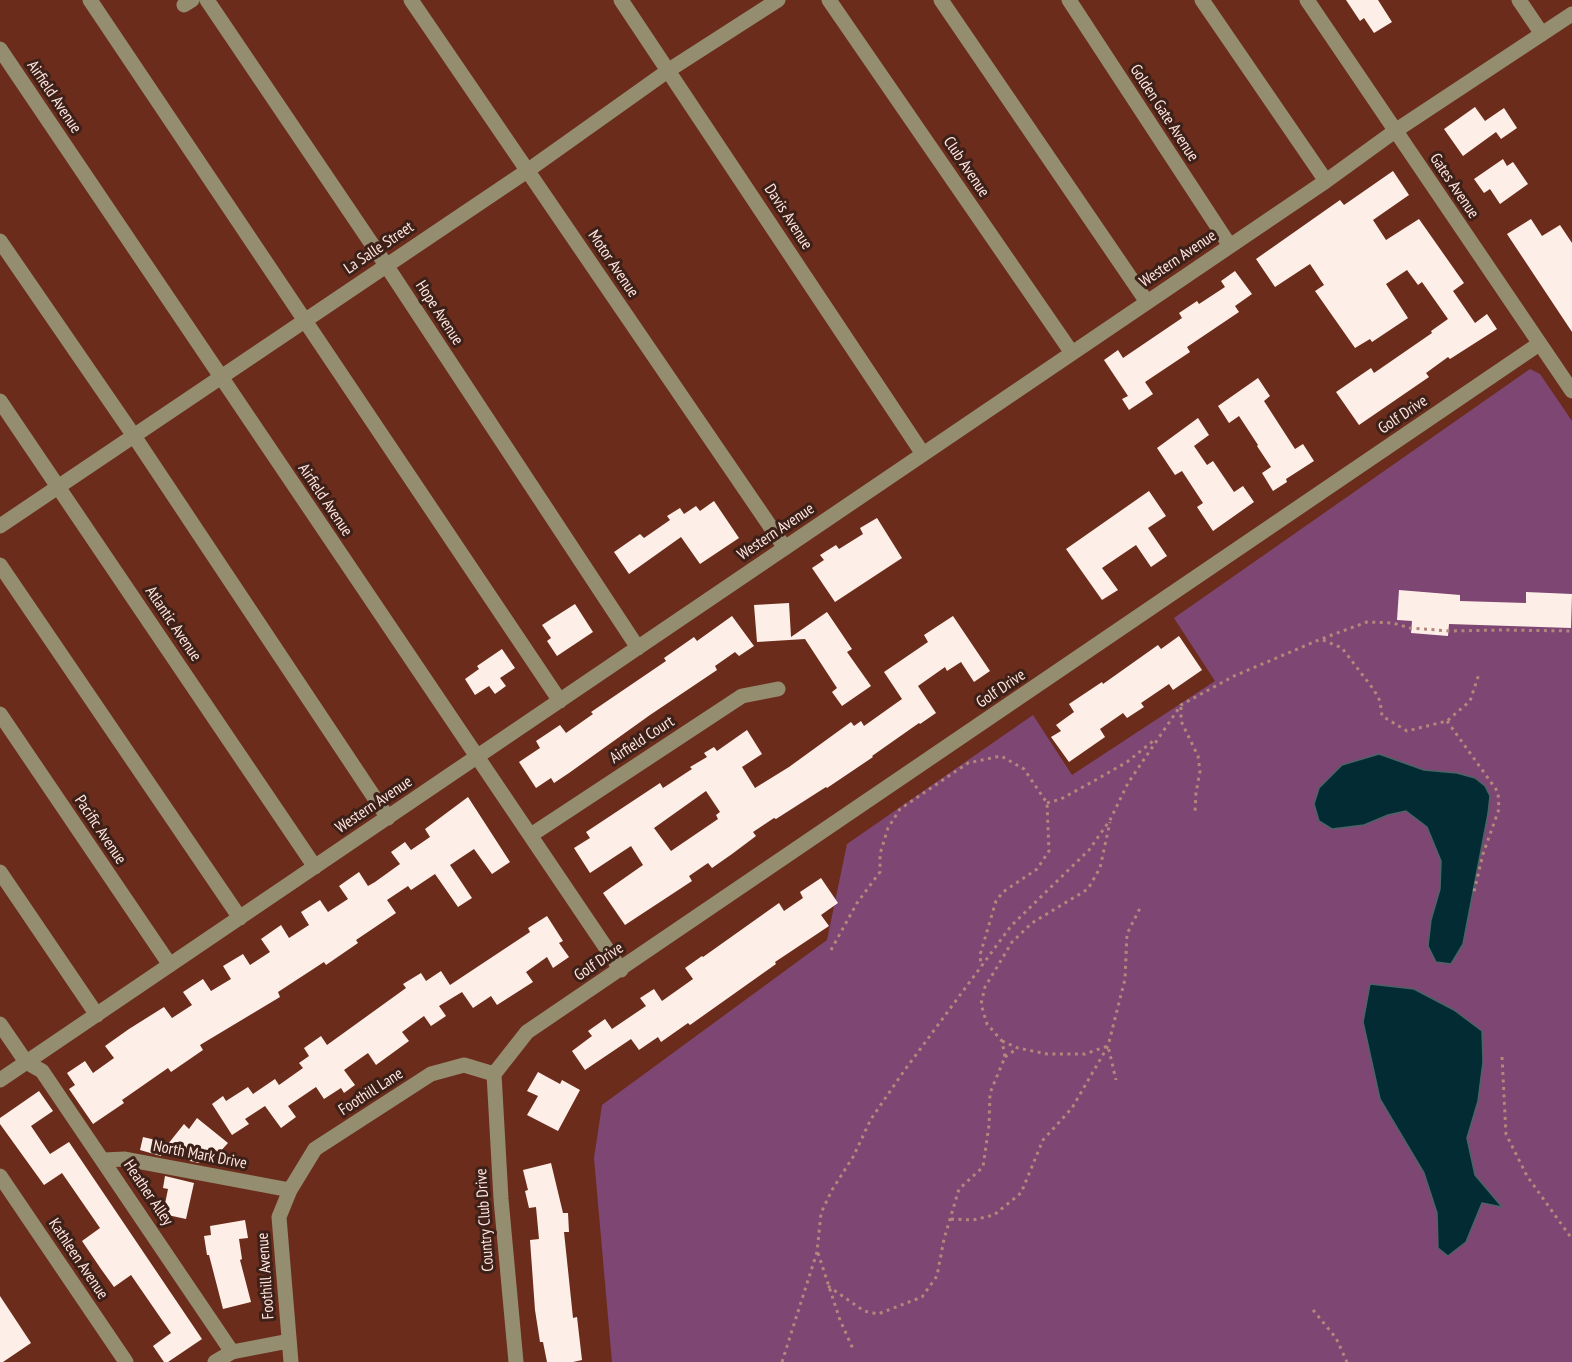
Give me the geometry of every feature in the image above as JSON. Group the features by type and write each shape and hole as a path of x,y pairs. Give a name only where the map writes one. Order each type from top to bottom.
{"street":[{"path":"90,0 560,701"},
{"name":"Hope Avenue","path":"207,0 386,265 638,648"},
{"name":"Motor Avenue","path":"411,0 785,548"},
{"name":"Davis Avenue","path":"621,0 923,454"},
{"name":"La Salle Street","path":"0,526 527,171 669,70 778,0"},
{"name":"Club Avenue","path":"830,0 1072,353"},
{"path":"941,0 1147,302"},
{"name":"Golden Gate Avenue","path":"1069,0 1230,246"},
{"path":"1202,0 1326,181"},
{"name":"Gates Avenue","path":"1307,0 1572,391"},
{"path":"1519,0 1542,34"},
{"name":"Western Avenue","path":"0,1080 1326,181 1395,131 1572,14"},
{"name":"Airfield Avenue","path":"0,49 621,970"},
{"path":"0,241 134,436 388,818"},
{"name":"Golf Drive","path":"494,1074 527,1032 1539,344"},
{"name":"Atlantic Avenue","path":"0,401 315,867"},
{"path":"0,565 240,918"},
{"name":"Airfield Court","path":"531,835 742,696 778,689"},
{"name":"Pacific Avenue","path":"0,714 170,965"},
{"path":"0,872 97,1015"},
{"name":"Heather Alley","path":"0,1024 26,1062 42,1071 232,1352"},
{"name":"Foothill Lane","path":"290,1190 315,1149 431,1074 464,1065 494,1074"},
{"name":"Country Club Drive","path":"494,1074 501,1199 516,1362"},
{"name":"North Mark Drive","path":"104,1160 125,1159 290,1190"},
{"name":"Kathleen Avenue","path":"0,1176 126,1362"},
{"name":"Foothill Avenue","path":"290,1190 279,1217 291,1362"},
{"path":"215,1362 232,1352 289,1341"}],"path":[{"path":"782,1362 817,1252 821,1213 832,1190 853,1157 871,1119 1011,926 1089,850 1110,820 1128,783 1181,705 1234,676 1367,622 1394,623 1410,628 1450,631 1572,631"},
{"path":"1321,639 1342,648 1374,690 1380,701 1382,716 1407,731 1447,721 1470,700 1479,674"},
{"path":"1181,705 1181,720 1198,756 1200,771 1195,812"},
{"path":"1172,718 1181,720"},
{"path":"1447,721 1498,792 1500,809 1483,854 1474,892"},
{"path":"1047,803 1061,799 1127,762 1158,737"},
{"path":"831,950 856,903 880,872 880,854 888,828 900,809 968,763 1001,756 1024,769 1047,803 1049,851 1037,869 1003,892 996,901 980,955 981,968"},
{"path":"1108,1046 1085,1054 1047,1054 1018,1048 1002,1041 987,1024 981,1004 985,987 1012,942 1032,923 1088,889 1100,868 1110,820"},
{"path":"951,1219 973,1220 994,1215 1021,1193 1042,1140 1072,1108 1108,1046 1125,979 1126,934 1140,908"},
{"path":"1002,1041 1005,1057"},
{"path":"1108,1046 1116,1080"},
{"path":"828,1286 864,1311 878,1314 922,1297 937,1276 944,1239 959,1189 983,1167 990,1093 1005,1057 1018,1048"},
{"path":"1502,1057 1506,1134 1527,1176 1572,1239"},
{"path":"817,1252 853,1349"},
{"path":"1313,1310 1336,1338 1347,1362"}],"shaded area":[{"path":"1530,369 1540,374 1572,421 1572,1362 612,1362 594,1158 602,1105 827,940 847,844 1033,715 1072,775 1215,681 1174,618"}],"water":[{"path":"1379,754 1424,770 1457,773 1475,778 1485,786 1490,796 1463,944 1451,964 1436,962 1428,946 1431,920 1440,889 1441,861 1427,827 1406,811 1388,815 1364,825 1332,829 1319,821 1314,804 1319,788 1342,765"},
{"path":"1370,984 1414,989 1454,1010 1482,1031 1483,1062 1478,1101 1467,1138 1475,1175 1502,1207 1482,1203 1466,1242 1448,1256 1438,1248 1437,1213 1424,1173 1380,1099 1363,1022"}],"building":[{"path":"1346,0 1378,0 1392,22 1374,33 1364,18 1360,21"},
{"path":"1475,107 1485,121 1504,108 1517,128 1501,139 1496,132 1463,156 1444,129"},
{"path":"1503,159 1507,166 1513,162 1528,184 1500,204 1490,189 1484,193 1474,179"},
{"path":"1393,171 1409,195 1373,220 1386,240 1419,219 1464,283 1453,291 1475,323 1487,314 1497,329 1450,359 1448,357 1426,373 1429,377 1359,425 1336,392 1371,368 1374,373 1432,333 1431,331 1448,319 1422,282 1418,285 1407,270 1386,284 1408,318 1372,342 1370,339 1355,348 1315,291 1324,285 1310,264 1275,287 1256,259 1340,200 1344,205"},
{"path":"1531,219 1542,236 1560,225 1572,243 1572,332 1507,234"},
{"path":"1235,271 1252,294 1235,306 1239,312 1187,347 1190,352 1145,382 1153,394 1129,410 1122,399 1128,396 1104,360 1118,350 1123,358 1182,318 1179,313 1197,301 1199,304 1225,287 1221,281"},
{"path":"1258,378 1270,396 1264,401 1295,449 1303,444 1314,461 1286,479 1287,482 1273,491 1262,473 1271,467 1258,445 1239,416 1229,423 1218,406"},
{"path":"1198,418 1209,435 1194,446 1207,465 1213,461 1234,492 1243,486 1254,502 1213,531 1197,507 1203,503 1182,471 1175,475 1157,448"},
{"path":"1149,491 1166,516 1148,528 1167,556 1151,567 1136,545 1102,568 1118,590 1102,600 1066,549"},
{"path":"714,501 739,538 700,564 681,537 629,574 614,552 640,534 644,538 670,520 667,516 680,508 684,514 696,506 700,511"},
{"path":"877,518 902,558 835,602 812,568 824,560 820,555 836,545 839,549 863,534 860,528"},
{"path":"1399,590 1460,595 1460,601 1526,603 1526,592 1572,594 1571,628 1449,624 1448,636 1411,633 1412,621 1397,620"},
{"path":"789,603 791,637 827,612 852,649 847,652 871,686 842,706 832,692 837,688 805,639 757,642 754,605"},
{"path":"575,604 593,632 557,656 547,641 551,638 542,625"},
{"path":"732,616 754,646 739,656 735,652 715,666 717,670 554,783 551,778 536,788 519,762 540,748 536,741 560,725 566,733 593,714 591,712 666,661 664,658 694,637 697,641"},
{"path":"953,616 990,671 974,682 961,662 947,671 945,667 918,686 936,713 827,788 753,832 756,836 732,854 712,868 708,863 689,876 692,881 625,925 603,893 643,865 631,846 590,873 574,848 590,838 586,832 660,783 663,788 707,757 704,753 714,747 717,751 747,730 762,754 742,767 755,788 789,767 851,722 854,726 861,721 864,726 902,699 884,672 928,642 924,635","holes":["706,791 720,812 716,815 718,819 671,851 654,828"]},
{"path":"1179,636 1202,670 1173,690 1169,684 1141,703 1144,707 1127,718 1123,713 1100,729 1105,737 1069,762 1051,737 1061,731 1056,725 1074,712 1069,704 1102,682 1103,684 1158,645 1161,649"},
{"path":"502,649 515,668 500,678 506,686 495,694 489,686 475,695 465,679 479,669 477,666"},
{"path":"468,797 510,862 492,874 474,849 450,865 472,898 458,907 435,874 411,890 408,886 387,900 396,913 356,940 358,943 326,965 324,962 278,992 280,997 200,1045 203,1050 171,1072 168,1068 122,1100 124,1103 93,1124 69,1089 75,1085 67,1073 85,1061 93,1073 114,1058 105,1046 129,1029 164,1007 172,1018 192,1005 183,992 203,979 211,991 231,979 223,966 243,954 250,965 270,952 261,939 281,925 289,938 309,925 301,912 320,900 328,912 348,899 339,886 359,872 368,886 375,882 400,864 391,852 405,842 411,850 430,837 425,829"},
{"path":"821,878 838,903 821,915 829,926 775,962 776,964 690,1025 688,1023 661,1042 658,1037 639,1050 631,1039 585,1070 572,1051 592,1036 588,1031 605,1019 612,1029 646,1006 640,998 654,989 662,1001 693,979 685,968 779,903 784,911 803,898 800,892"},
{"path":"547,916 563,941 559,943 569,957 553,968 547,957 526,972 533,982 497,1005 491,996 473,1008 462,992 439,1006 446,1016 431,1026 424,1016 402,1032 409,1041 376,1065 368,1053 344,1070 355,1085 344,1093 341,1088 324,1099 316,1087 288,1106 296,1117 281,1128 265,1106 245,1119 249,1124 232,1135 212,1104 223,1096 226,1101 248,1087 253,1094 275,1079 279,1085 303,1068 299,1063 309,1056 304,1048 321,1036 327,1045 406,988 403,984 421,973 426,981 441,971 450,985 530,932 528,928"},
{"path":"538,1072 560,1084 562,1080 580,1090 558,1131 527,1115 538,1096 527,1091"},
{"path":"39,1091 53,1111 31,1126 50,1154 69,1142 202,1339 168,1362 164,1362 153,1346 171,1333 131,1275 114,1287 101,1269 82,1241 100,1228 62,1173 44,1185 0,1124 0,1118"},
{"path":"197,1118 228,1143 219,1153 212,1147 199,1163 190,1161 168,1144 184,1124 189,1129"},
{"path":"143,1137 164,1142 161,1156 140,1150"},
{"path":"551,1163 563,1213 568,1213 569,1232 564,1232 573,1318 577,1317 582,1360 573,1362 547,1362 543,1342 540,1342 535,1310 530,1240 539,1239 536,1207 529,1208 525,1191 528,1190 523,1170"},
{"path":"165,1176 194,1183 186,1219 163,1214 168,1189 163,1188"},
{"path":"245,1220 248,1238 239,1239 242,1259 240,1260 251,1302 223,1309 209,1255 207,1255 204,1236 211,1235 210,1226"},
{"path":"0,1296 31,1343 3,1362 0,1362"}]}
